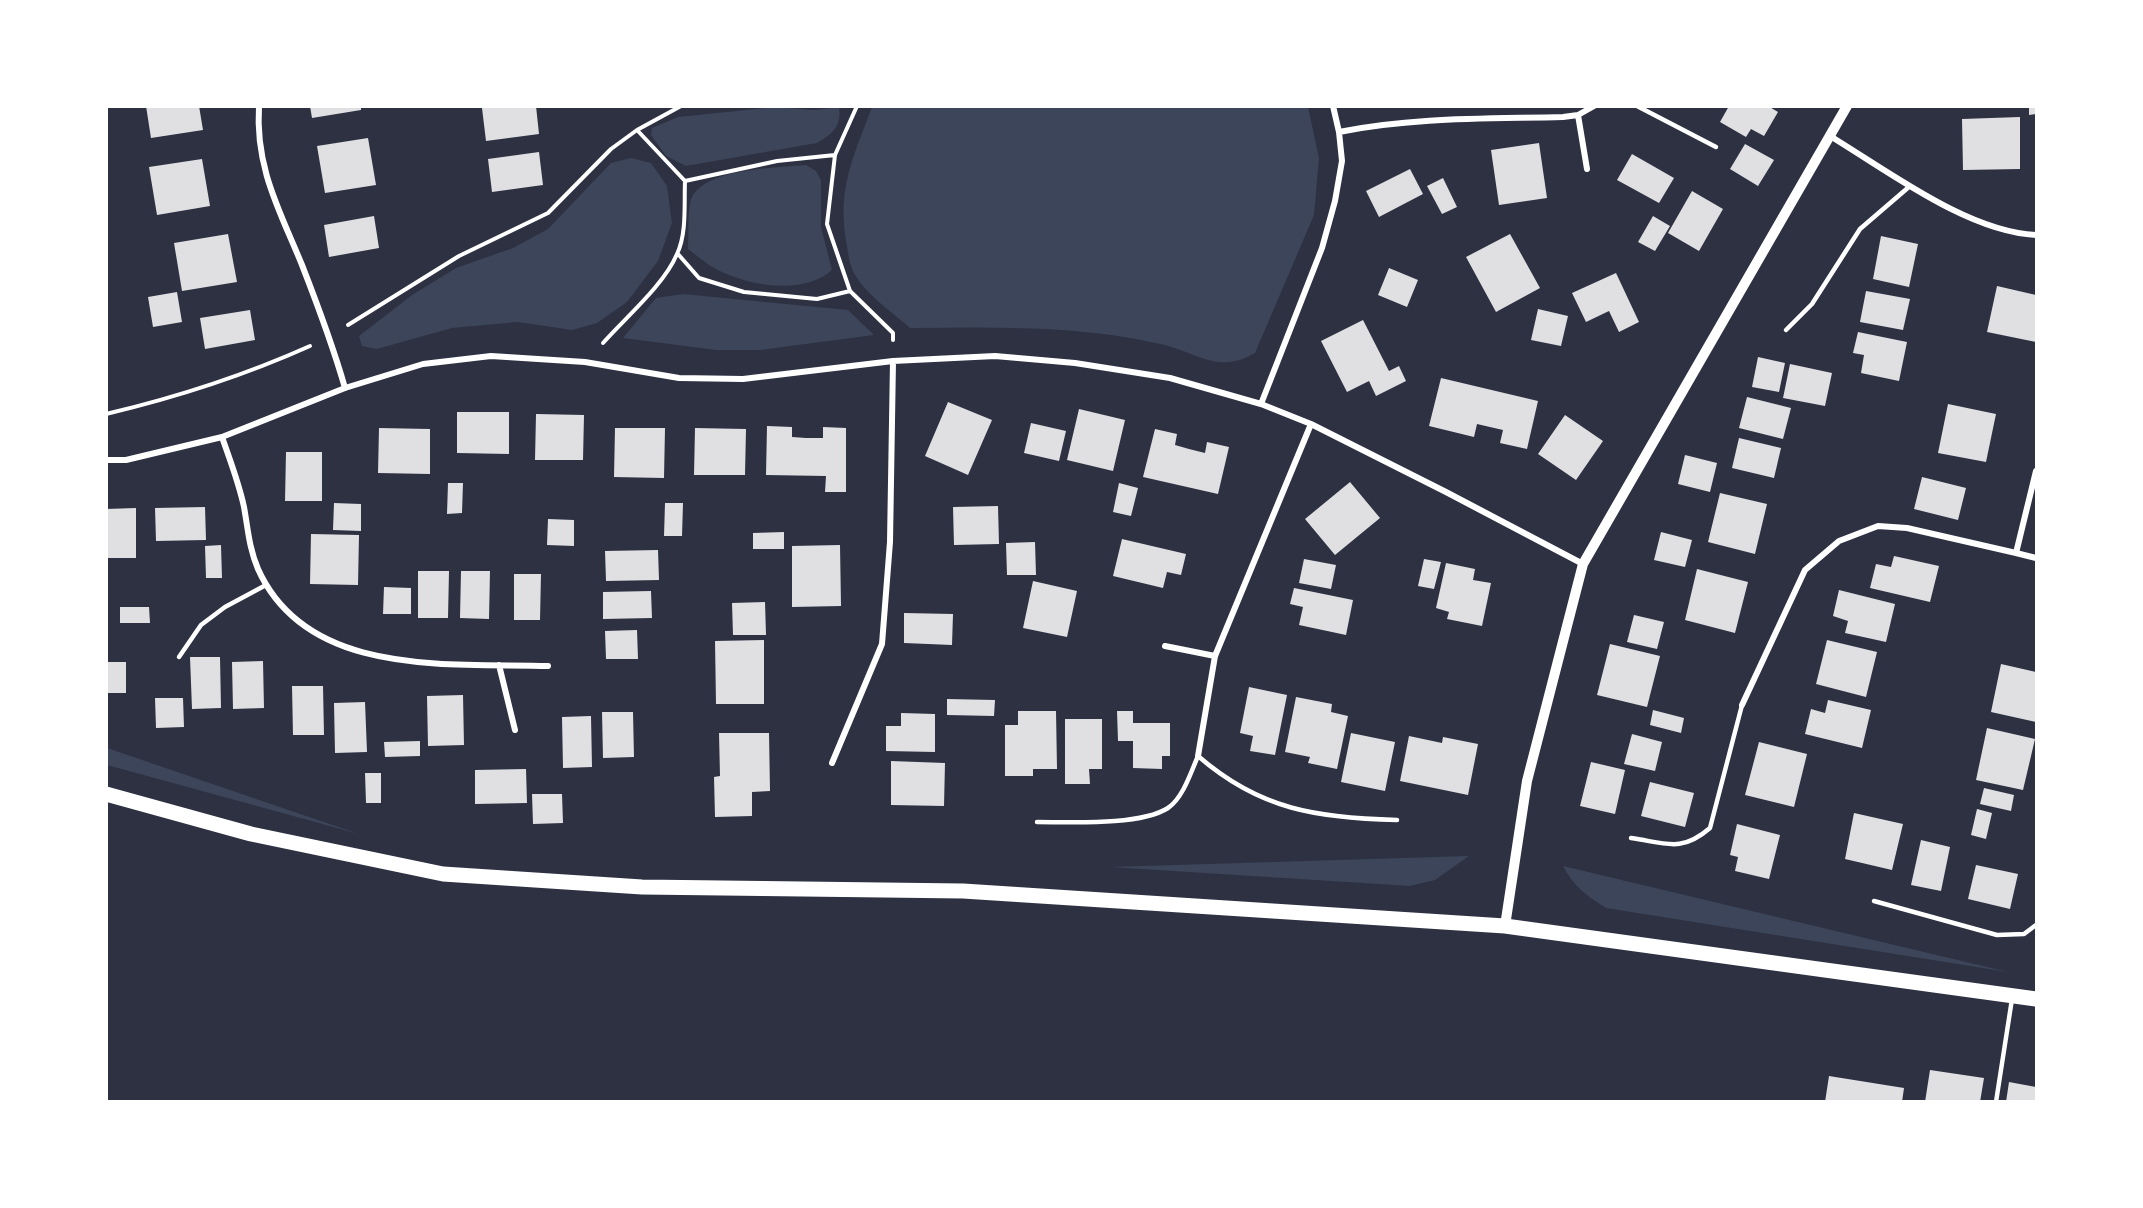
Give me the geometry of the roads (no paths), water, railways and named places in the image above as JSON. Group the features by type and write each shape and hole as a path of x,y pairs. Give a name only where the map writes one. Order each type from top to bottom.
{"main road":[{"path":"106,794 251,834 442,874 642,887 963,891 1505,926 2037,999"}],"street":[{"path":"259,106 261,162 275,205 330,337 345,388"},
{"path":"1261,404 1322,248 1335,201 1342,162 1333,106"},
{"path":"1339,132 1373,125 1423,121 1578,115 1594,106"},
{"path":"1505,926 1527,781 1583,564 1847,106"},
{"path":"1578,115 1587,169"},
{"path":"1830,136 1912,185 1989,226 2037,234"},
{"path":"106,460 126,460 222,437 345,388 423,364 491,356 585,362 679,378 743,379 893,361 994,356 1075,363 1170,378 1261,404 1311,424 1583,564"},
{"path":"832,763 882,644 890,542 893,361"},
{"path":"1198,756 1215,656 1311,424"},
{"path":"222,437 242,498 247,539 266,585 274,598 304,626 344,648 387,660 548,666"},
{"path":"2016,553 2037,471"},
{"path":"1742,705 1805,570 1839,541 1878,526 1908,528 2037,558"},
{"path":"1165,646 1215,656"},
{"path":"499,665 515,730"}],"lane":[{"path":"1637,106 1716,147"},
{"path":"1785,330 1812,304 1860,229 1912,185"},
{"path":"179,657 201,625 225,607 266,585"},
{"path":"1631,838 1680,845 1695,841 1710,828 1742,705"},
{"path":"1037,822 1096,822 1150,816 1170,807 1180,793 1198,756 1224,778 1261,798 1300,811 1345,819 1397,820"},
{"path":"1874,901 1997,935 2024,934 2037,925"},
{"path":"1996,1101 2012,996"}]}
